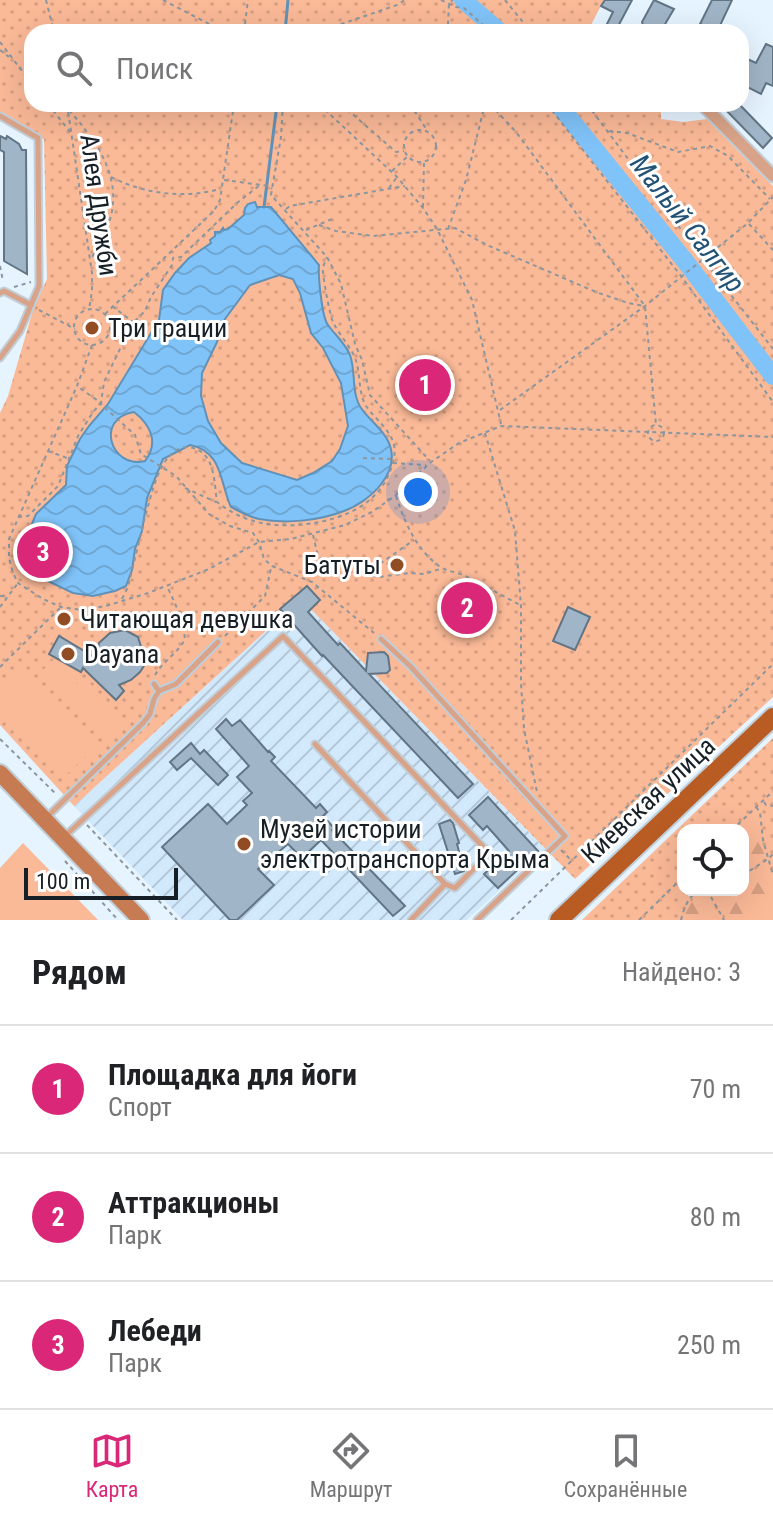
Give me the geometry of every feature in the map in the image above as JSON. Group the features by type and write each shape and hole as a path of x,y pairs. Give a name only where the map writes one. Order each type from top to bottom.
{"main road":[{"name":"Киевская улица","path":"559,920 773,717"},
{"path":"0,773 141,920"}],"street":[{"path":"710,112 773,176"}],"lane":[{"path":"0,116 38,138 39,286 20,331 0,358"},
{"path":"2,292 31,305"},
{"path":"62,838 283,636 489,853 455,888 445,884 315,744"},
{"path":"381,639 411,667 565,836 477,920"},
{"path":"44,820 143,723 159,691 176,684 218,642"},
{"path":"154,684 159,691"},
{"path":"411,920 445,884"}],"path":[{"path":"46,0 52,24"},
{"path":"163,0 209,24"},
{"path":"245,24 248,0"},
{"path":"341,24 405,0"},
{"path":"441,0 464,8 482,24"},
{"path":"505,0 524,24"},
{"path":"448,24 449,1"},
{"path":"0,42 24,74"},
{"path":"0,50 13,60"},
{"path":"54,112 72,134"},
{"name":"Алея Дружби","path":"68,112 90,260 92,291 89,310"},
{"path":"71,112 88,132 105,160 114,186 112,214 102,243 90,260"},
{"path":"105,314 214,211 220,200 233,112"},
{"path":"283,112 271,195 327,257 339,279 370,395 429,464"},
{"path":"328,112 392,171 437,229 472,300 501,426"},
{"path":"350,112 396,152 405,151"},
{"path":"415,112 436,142 434,154 424,162 418,162 408,156 404,144 410,134 422,130 428,133"},
{"path":"448,229 466,180 483,112"},
{"path":"497,112 516,132 645,306 656,425"},
{"path":"553,112 682,276 773,402"},
{"path":"594,112 773,349"},
{"path":"499,411 645,306 748,223 772,198 728,156 710,146 678,152 627,133 609,131"},
{"path":"392,171 408,156"},
{"path":"423,208 424,162"},
{"path":"111,177 141,190 171,194 202,194 221,189"},
{"path":"388,189 397,177"},
{"path":"223,180 270,187"},
{"path":"17,517 28,516 58,486 78,436 102,404 104,382 133,322 145,311 173,258 181,257 237,203 262,185"},
{"path":"285,210 290,206 405,186"},
{"path":"305,231 332,219"},
{"path":"748,223 773,250"},
{"path":"319,225 336,231 373,236 455,228 596,292 645,306"},
{"path":"185,488 217,502 237,516 262,524 283,526 331,520 361,507 379,491 393,461 394,445 363,398 356,362 332,321 322,270 327,257"},
{"path":"0,266 2,292"},
{"path":"339,279 343,276"},
{"path":"31,305 75,329 82,341 92,345 103,342 110,331 105,314 89,310 77,319 75,329"},
{"path":"112,306 133,322"},
{"path":"92,345 9,539 9,558 18,583 61,607 82,610 167,586 209,569 259,542 312,534 345,525 372,512 396,495 429,464 459,443 501,426 773,437"},
{"path":"77,386 128,427 135,435 141,454 176,476 209,514 230,526 253,533 264,559 272,566 312,582 381,639"},
{"path":"656,425 664,433 662,439 655,442 648,432 651,426 656,425"},
{"path":"485,433 515,531 521,606 524,729 540,809"},
{"path":"120,601 128,587 161,465 179,449 191,448 202,453 212,467 217,502"},
{"path":"48,451 68,459"},
{"path":"363,458 429,464"},
{"path":"396,495 404,521 425,554 442,569 461,575 521,606"},
{"path":"312,534 318,556 323,561 359,574 379,577 424,574 442,569"},
{"path":"359,574 366,568 378,565 415,539"},
{"path":"218,642 265,596 272,566"},
{"path":"0,607 18,583"},
{"path":"154,684 155,673 185,639 182,619 167,586"},
{"path":"0,596 8,596"},
{"path":"0,667 61,607"},
{"path":"511,920 773,664"},
{"path":"0,739 64,801"},
{"path":"738,824 773,791"},
{"path":"763,801 773,806"},
{"path":"756,807 760,812 763,840 773,875"},
{"path":"81,820 177,920"},
{"path":"556,845 572,861"},
{"path":"749,871 773,854"},
{"path":"639,920 677,883"},
{"path":"681,920 692,896"},
{"path":"710,896 724,920"}],"shaded area":[{"path":"301,599 545,849 467,920 183,920 74,806"}],"green space":[{"path":"0,0 604,0 592,24 24,24 24,112 661,112 661,119 683,122 707,119 773,186 773,697 575,879 301,599 74,806 0,725 0,413 8,396 33,310 47,279 44,139 0,113"},
{"path":"54,659 81,687 65,703 38,675"},
{"path":"25,667 98,745 65,776 0,707 0,691"},
{"path":"90,684 124,721 106,738 72,701"},
{"path":"773,738 773,920 582,920 677,829 677,896 749,896 749,824 683,824"},
{"path":"758,814 765,858 749,868 749,824"},
{"path":"23,843 98,920 0,920 0,868"},
{"path":"767,863 773,878 773,920 727,920 713,896 749,896 749,874"},
{"path":"696,896 708,896 722,920 683,920"}],"water":[{"path":"255,202 257,207 271,207 319,265 326,321 350,355 358,402 388,441 391,464 387,474 364,501 344,511 302,521 259,519 231,507 215,461 201,448 190,445 163,459 147,498 142,531 126,586 93,596 73,593 29,572 22,548 36,514 66,485 67,466 80,439 108,404 159,320 163,290 189,258 211,243 215,232 228,229 244,215 248,204","holes":["279,275 293,279 300,293 311,333 323,348 341,383 348,426 332,461 297,480 242,463 221,443 208,421 201,396 202,373 225,319 250,285","134,412 149,428 151,435 152,448 145,461 123,458 112,442 114,423"]}],"building":[{"path":"605,0 632,0 619,24 607,24 613,12 601,6"},
{"path":"654,0 674,9 665,24 642,22"},
{"path":"712,0 732,0 721,24 700,24"},
{"path":"766,44 773,47 773,86 766,83 761,94 749,88 749,60 756,63"},
{"path":"728,112 747,112 772,138 763,148"},
{"path":"0,136 6,139 7,136 26,150 27,274 4,261 4,152 0,150"},
{"path":"422,372 438,385 428,398 412,386"},
{"path":"307,586 320,600 308,612 366,671 368,653 384,652 388,656 390,670 387,673 369,674 473,784 458,798 280,609"},
{"path":"568,607 590,617 575,650 553,641"},
{"path":"125,630 138,637 142,650 138,654 144,666 131,680 119,685 124,691 116,700 83,668 81,672 49,654 59,636 96,658 99,643 110,633"},
{"path":"226,719 232,726 240,720 275,757 271,761 316,808 320,804 327,812 323,816 334,828 332,830 405,906 393,916 321,840 302,858 288,844 258,869 274,885 237,920 230,920 162,847 208,804 227,824 247,805 243,801 252,793 237,777 249,766 216,729"},
{"path":"191,743 200,754 204,750 228,775 218,785 191,758 177,770 170,762"},
{"path":"488,797 538,851 498,888 484,874 509,851 487,826 483,830 469,815"},
{"path":"450,820 459,843 464,871 455,874 439,824"}],"waterway":[{"path":"286,24 288,0"},
{"name":"Малый Салгир","path":"463,0 491,24"},
{"path":"264,207 276,112"},
{"name":"Малый Салгир","path":"564,112 773,376"}],"place":[{"name":"Три грации","path":"92,328"},
{"name":"Площадка для йоги","path":"425,385"},
{"name":"Лебеди","path":"43,552"},
{"name":"Батуты","path":"397,565"},
{"name":"Аттракционы","path":"467,608"},
{"name":"Читающая девушка","path":"64,619"},
{"name":"Dayana","path":"68,654"},
{"name":"Музей истории электротранспорта Крыма","path":"244,844"}]}
